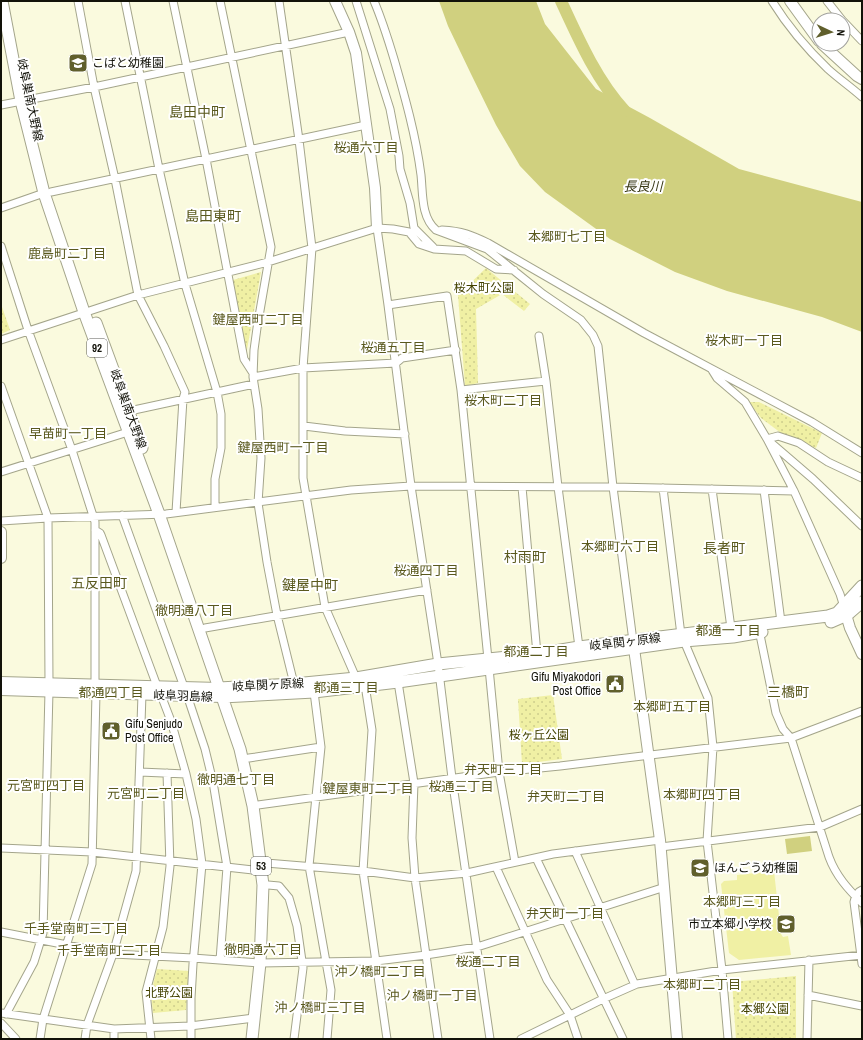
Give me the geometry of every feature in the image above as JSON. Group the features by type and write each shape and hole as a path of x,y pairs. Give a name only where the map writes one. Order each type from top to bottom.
{"main road":[{"name":"岐阜巣南大野線","path":"2,1 47,193 128,432 167,514 224,692"},
{"name":"岐阜巣南大野線","path":"10,1 24,100"},
{"name":"岐阜巣南大野線","path":"87,310 130,412 167,514 205,628 224,692"},
{"name":"岐阜関ヶ原線","path":"682,638 733,637 781,622 828,616 845,611 862,586"},
{"name":"岐阜関ヶ原線","path":"224,692 314,692 360,682 439,670 634,645 682,638 731,628 758,629 829,623 845,611 862,602"},
{"name":"岐阜関ヶ原線","path":"489,664 579,647 634,645"},
{"name":"岐阜関ヶ原線","path":"224,692 294,684 398,682 439,670"},
{"name":"岐阜関ヶ原線","path":"224,692 249,758 258,805 263,864 264,963 254,1018 252,1039"},
{"name":"岐阜関ヶ原線","path":"224,692 247,773 268,885 258,1039"}],"street":[{"path":"78,1 94,87 115,179 138,294 185,392 167,514"},
{"path":"125,1 159,169 185,284 217,392 221,414 221,442 215,479 215,507"},
{"path":"173,1 206,159 244,359 254,378"},
{"path":"220,1 271,247 257,328 254,378 258,409 261,458 258,503 277,615 294,684"},
{"path":"279,1 299,140 312,248 303,368 303,478 325,607 360,682 372,730 363,871 387,1039"},
{"path":"335,1 349,32 356,53 375,188 377,228 412,486 490,1039"},
{"path":"356,1 390,109 400,169 410,203 414,228 434,249"},
{"path":"374,1 380,14 414,131 425,212 432,226 436,230 487,249 543,294 581,320 593,335 598,346 613,487 661,843 677,1039"},
{"path":"772,1 810,50 828,68 862,97"},
{"path":"790,1 811,30"},
{"path":"827,1 836,12"},
{"path":"851,29 862,41"},
{"path":"1,105 187,68 349,32"},
{"path":"831,52 862,79"},
{"path":"1,208 47,193 366,125"},
{"path":"1,340 138,294 185,284 268,262 377,228 409,232 419,244 434,249 466,251 496,269 514,270"},
{"path":"436,230 457,230 465,232 488,243 644,333 812,422 862,453"},
{"path":"1,246 28,330 72,450 94,516 95,530 95,689 92,864 43,1019 40,1039"},
{"path":"388,305 448,296 461,390 499,772 515,862"},
{"path":"539,336 546,380 558,487 579,647"},
{"path":"130,412 217,392 254,378 303,368 396,363 402,358 456,350"},
{"path":"711,369 717,378 745,402 767,440 794,491 840,594 850,628 862,654"},
{"path":"461,390 546,380"},
{"path":"1,386 48,518 49,687 43,933 34,962 4,1013 114,1029 190,1026 254,1018"},
{"path":"304,426 345,431 405,434"},
{"path":"1,472 128,432"},
{"path":"767,440 778,436 799,443 828,462 862,478"},
{"path":"767,440 813,479 862,526"},
{"path":"1,521 167,514 352,490 412,486 613,487 794,491"},
{"path":"522,487 537,654"},
{"path":"663,488 682,638 708,698 714,747 707,841 722,970 728,1039"},
{"path":"712,489 731,628"},
{"path":"764,490 781,622"},
{"path":"122,515 205,749 213,782 226,867 220,960"},
{"path":"95,530 101,535 171,722 186,774 196,819 202,864 193,958 190,1026 192,1039"},
{"path":"1,532 1,558"},
{"path":"205,628 427,590"},
{"path":"758,629 776,713 783,729 791,738 833,867 844,885 862,903"},
{"name":"岐阜羽島線","path":"1,682 49,687 224,692"},
{"path":"398,682 414,783 412,838 415,878 438,1039"},
{"name":"岐阜羽島線","path":"1,690 49,687"},
{"name":"岐阜羽島線","path":"95,689 142,694 159,690"},
{"path":"314,692 321,747 309,866 331,990 327,1039"},
{"path":"85,1039 87,1025 113,954 136,871 138,857 142,694"},
{"path":"258,805 499,772 791,738 862,711"},
{"path":"249,758 321,747"},
{"path":"140,772 186,774"},
{"path":"151,1039 146,992 166,910 170,860 167,773"},
{"path":"1,848 92,852 253,870 263,864 309,866 415,878 466,873 575,851 661,843 707,841 820,827 862,809"},
{"path":"575,851 634,985"},
{"path":"536,858 623,1039"},
{"path":"496,867 524,933 547,980 570,1015 578,1039"},
{"path":"268,885 279,886 289,898 297,926 303,968 294,1039"},
{"path":"1,932 113,954 264,963 376,961 476,947 665,887"},
{"path":"862,890 855,896 854,902 862,964"},
{"path":"521,1039 532,1036 570,1015 634,985 722,970 861,955"},
{"path":"808,1039 809,960"},
{"path":"808,995 862,1006"},
{"path":"1,1023 16,1039"},
{"path":"114,1029 114,1039"}],"green space":[{"name":"桜木町公園","path":"486,268 530,304 524,311 502,294 476,309 478,383 465,386 458,295"},
{"path":"261,272 246,355 233,280"},
{"path":"1,304 10,330 1,334"},
{"path":"749,402 759,402 822,433 816,448 785,436 761,418"},
{"name":"桜ヶ丘公園","path":"553,695 562,759 522,764 518,699"},
{"path":"774,871 781,934 783,937 788,936 791,955 739,960 729,953 721,884 724,881 737,880 737,875"},
{"name":"北野公園","path":"157,969 189,971 186,1010 153,1013 151,993"},
{"name":"本郷公園","path":"796,976 796,1039 736,1039 732,982"}],"water":[{"name":"長良川","path":"439,1 536,1 545,24 596,89 739,169 862,202 862,332 822,317 727,291 675,272 610,239 545,192 520,166 496,125 448,26"},
{"path":"810,836 812,851 787,854 785,839"}],"waterway":[{"name":"長良川","path":"561,1 581,44 597,73 625,111"}],"place":[{"name":"こばと幼稚園","path":"78,63"},
{"name":"Gifu Miyakodori Post Office","path":"615,684"},
{"name":"Gifu Senjudo Post Office","path":"111,731"},
{"name":"ほんごう幼稚園","path":"700,868"},
{"name":"市立本郷小学校","path":"786,924"}],"district":[{"name":"島田中町","path":"197,112"},
{"name":"桜通六丁目","path":"366,147"},
{"name":"島田東町","path":"213,216"},
{"name":"本郷町七丁目","path":"567,236"},
{"name":"鹿島町二丁目","path":"67,253"},
{"name":"鍵屋西町二丁目","path":"258,319"},
{"name":"桜木町一丁目","path":"744,340"},
{"name":"桜通五丁目","path":"393,347"},
{"name":"桜木町二丁目","path":"503,400"},
{"name":"早苗町一丁目","path":"68,433"},
{"name":"鍵屋西町一丁目","path":"283,447"},
{"name":"本郷町六丁目","path":"620,546"},
{"name":"長者町","path":"724,548"},
{"name":"村雨町","path":"525,557"},
{"name":"桜通四丁目","path":"426,570"},
{"name":"五反田町","path":"99,583"},
{"name":"鍵屋中町","path":"310,585"},
{"name":"徹明通八丁目","path":"194,610"},
{"name":"都通一丁目","path":"728,630"},
{"name":"都通二丁目","path":"536,651"},
{"name":"都通三丁目","path":"346,687"},
{"name":"都通四丁目","path":"111,692"},
{"name":"三橋町","path":"788,692"},
{"name":"本郷町五丁目","path":"672,706"},
{"name":"弁天町三丁目","path":"503,769"},
{"name":"徹明通七丁目","path":"236,779"},
{"name":"元宮町四丁目","path":"46,785"},
{"name":"桜通三丁目","path":"461,786"},
{"name":"鍵屋東町二丁目","path":"368,788"},
{"name":"元宮町二丁目","path":"146,793"},
{"name":"本郷町四丁目","path":"702,794"},
{"name":"弁天町二丁目","path":"566,796"},
{"name":"本郷町三丁目","path":"742,901"},
{"name":"弁天町一丁目","path":"565,913"},
{"name":"千手堂南町三丁目","path":"76,928"},
{"name":"徹明通六丁目","path":"263,949"},
{"name":"千手堂南町二丁目","path":"109,950"},
{"name":"桜通二丁目","path":"488,961"},
{"name":"沖ノ橋町二丁目","path":"380,971"},
{"name":"本郷町二丁目","path":"702,984"},
{"name":"沖ノ橋町一丁目","path":"432,995"},
{"name":"沖ノ橋町三丁目","path":"320,1007"}]}
